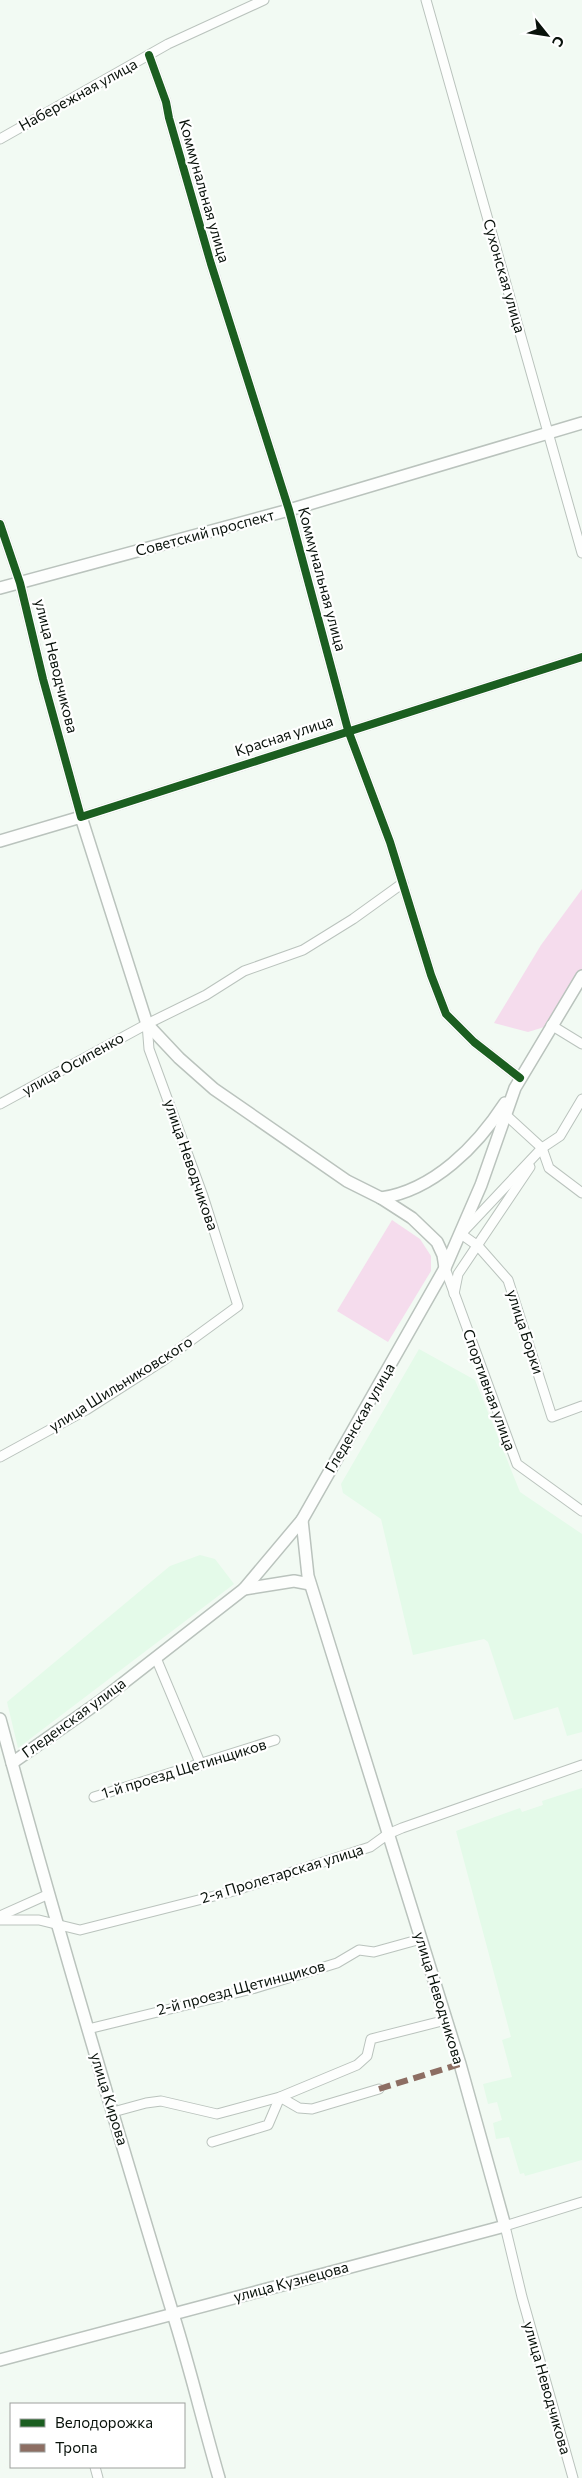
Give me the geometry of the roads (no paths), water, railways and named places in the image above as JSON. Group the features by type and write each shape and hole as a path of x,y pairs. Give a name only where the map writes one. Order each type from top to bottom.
{"main road":[{"name":"Советский проспект","path":"0,588 289,510 582,423"},
{"name":"Красная улица","path":"0,841 82,817"},
{"name":"улица Неводчикова","path":"82,817 147,1024 179,1058 214,1090 347,1182 381,1198 428,1232 443,1255 445,1268"},
{"name":"Гледенская улица","path":"12,1763 99,1702 244,1589 302,1520 445,1268 481,1186 518,1083 582,976"},
{"path":"381,1198 411,1190 431,1179 457,1159 496,1116 518,1083"},
{"name":"улица Неводчикова","path":"302,1520 310,1584 446,2020 505,2226"},
{"path":"244,1589 294,1581 310,1584"},
{"name":"улица Кирова","path":"0,1720 88,2029 173,2313 219,2478"},
{"name":"улица Кузнецова","path":"0,2360 505,2226"}],"street":[{"name":"Набережная улица","path":"0,139 149,55 264,0"},
{"name":"Сухонская улица","path":"426,0 582,552"},
{"name":"Коммунальная улица","path":"149,55 166,102 168,118 211,264 289,510 348,730 403,883 431,976 446,1014 518,1083"},
{"name":"улица Неводчикова","path":"0,524 20,583 43,680 82,817"},
{"name":"Красная улица","path":"82,817 348,730 582,657"},
{"name":"улица Осипенко","path":"0,1104 147,1024 206,995 244,971 303,950 353,919 403,883"},
{"name":"улица Неводчикова","path":"147,1024 149,1048 203,1196 238,1306"},
{"path":"551,1025 582,1044"},
{"path":"461,1234 542,1148 560,1136 582,1098"},
{"path":"506,1115 542,1148 550,1168 582,1192"},
{"path":"454,1295 458,1274 542,1148"},
{"name":"улица Борки","path":"461,1234 478,1246 508,1280 552,1417 582,1406"},
{"name":"Спортивная улица","path":"445,1268 517,1464 582,1512"},
{"name":"улица Шильниковского","path":"0,1457 102,1400 164,1360 238,1306"},
{"path":"156,1658 201,1765"},
{"name":"1-й проезд Щетинщиков","path":"94,1797 201,1765 275,1740"},
{"name":"2-я Пролетарская улица","path":"0,1920 39,1920 80,1930 230,1892 370,1847 388,1834 582,1765"},
{"path":"0,1916 49,1894"},
{"name":"2-й проезд Щетинщиков","path":"88,2029 252,1989 337,1963 359,1950 374,1952 421,1939"},
{"path":"113,2112 161,2101 217,2114 280,2097 362,2062 367,2056 371,2039 446,2020"},
{"path":"280,2097 300,2108 312,2109 378,2089"},
{"path":"212,2142 268,2125 280,2097"},
{"name":"улица Кузнецова","path":"505,2226 582,2202"},
{"name":"улица Неводчикова","path":"505,2226 522,2297 572,2478"}]}
